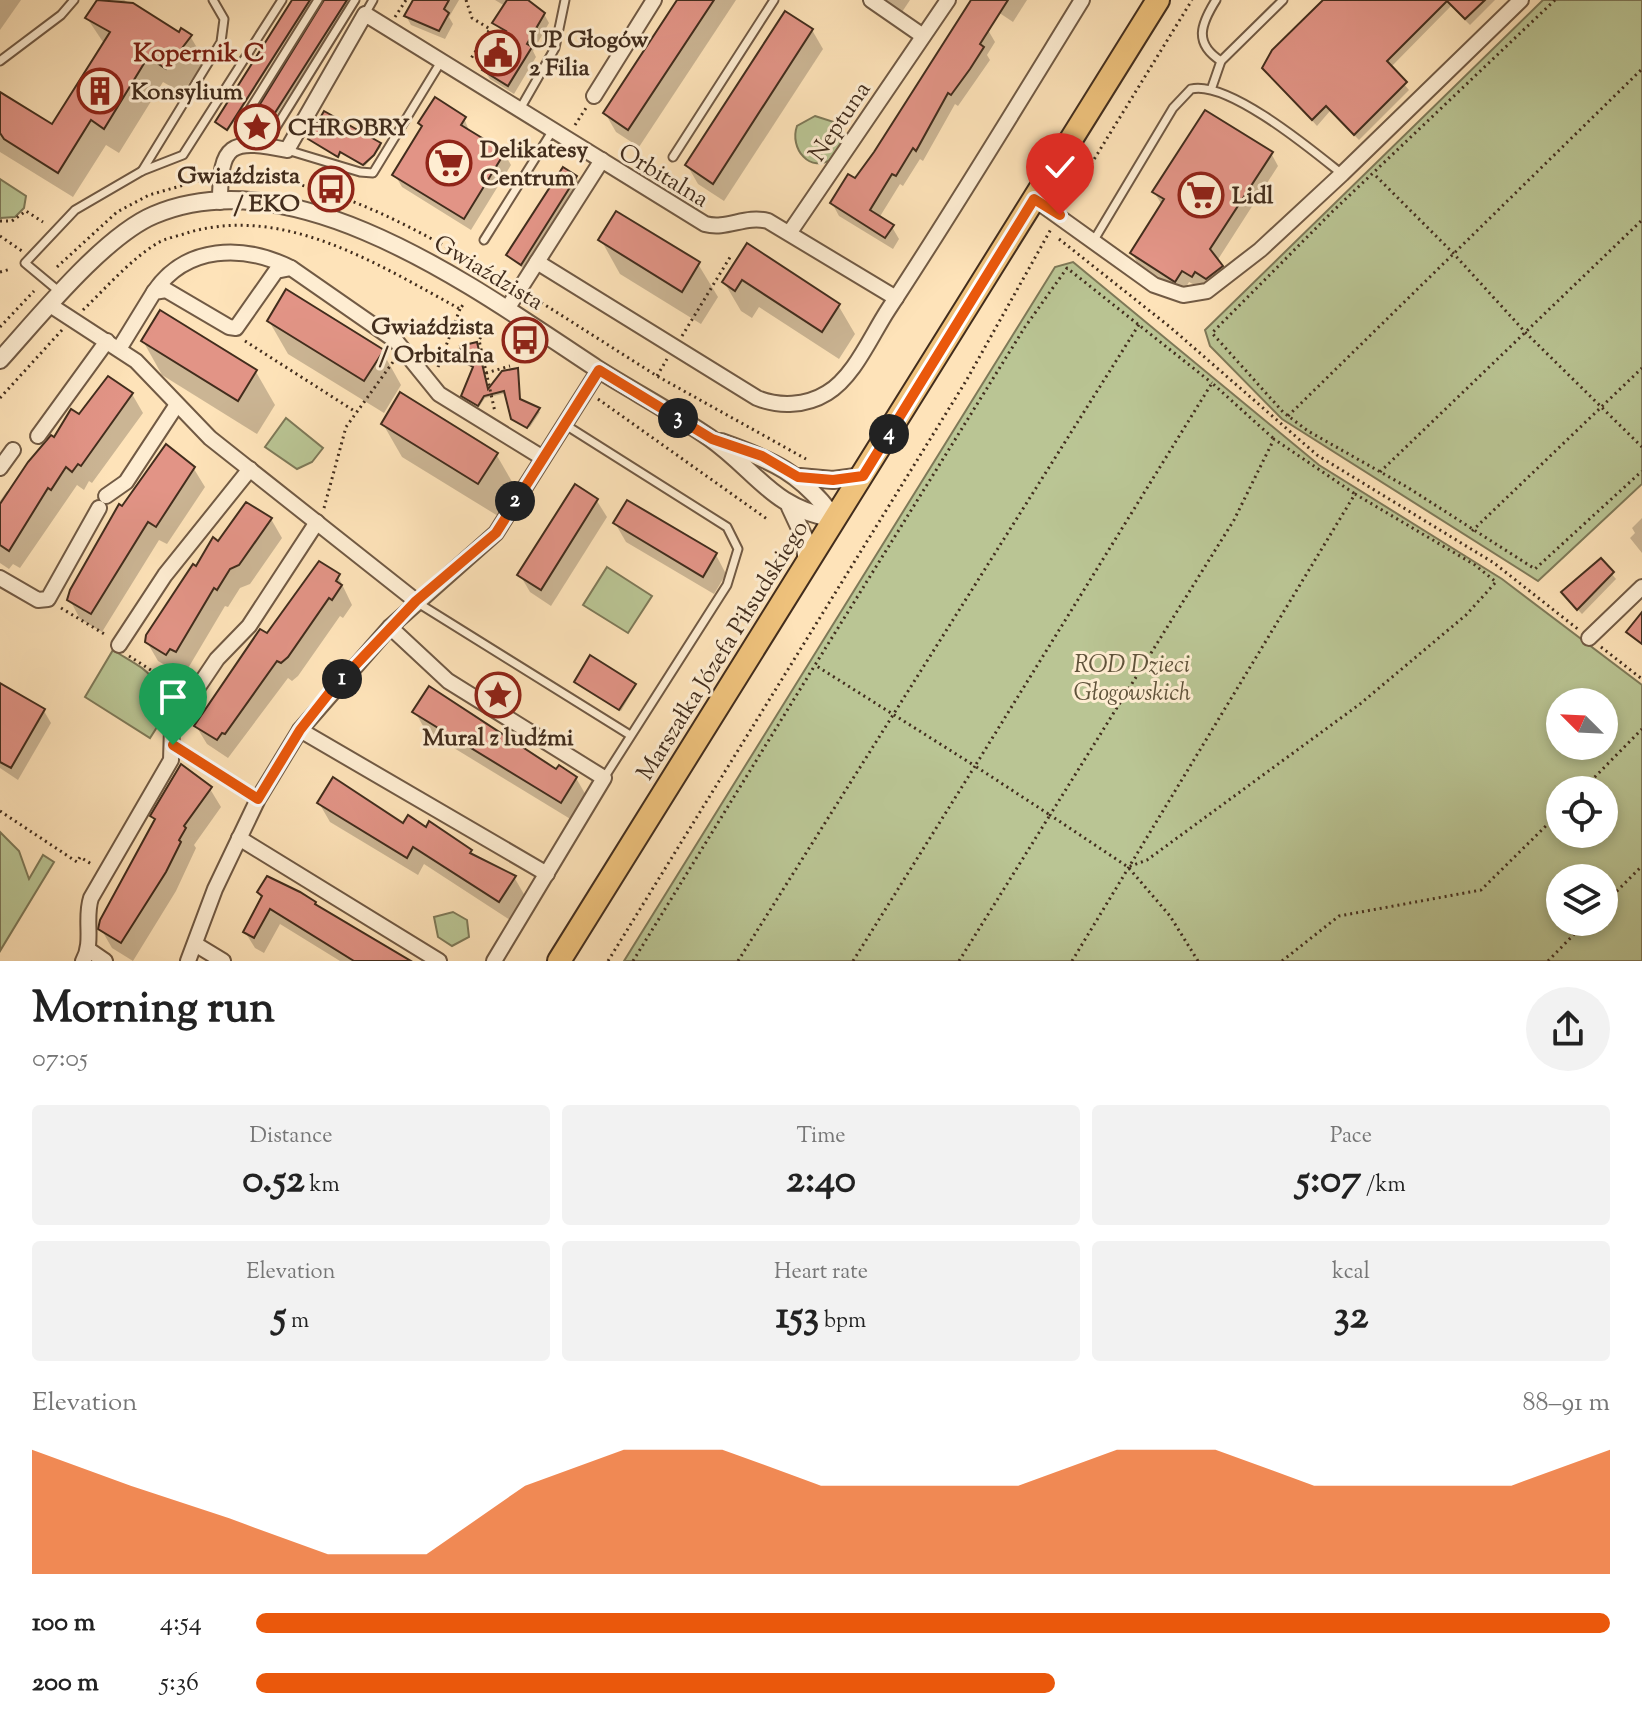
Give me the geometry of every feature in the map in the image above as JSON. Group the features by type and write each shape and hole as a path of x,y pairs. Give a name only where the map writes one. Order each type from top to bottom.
{"main road":[{"name":"Marszałka Józefa Piłsudskiego","path":"559,961 1158,0"}],"street":[{"path":"594,96 654,0"},
{"path":"871,0 923,36"},
{"name":"Neptuna","path":"790,232 948,0"},
{"path":"537,262 757,398 772,404 806,402 827,393 843,380 1082,0"},
{"path":"1034,199 1154,285 1167,292 1194,295 1218,285 1342,174 1521,0"},
{"path":"220,202 220,168 225,156 243,145 265,145 287,150 365,14 602,160"},
{"name":"Orbitalna","path":"507,309 602,160 705,224 716,227 757,218 790,232 896,298"},
{"name":"Gwiaździsta","path":"0,360 56,299 111,246 154,215 246,200 287,205 336,220 424,259 712,439 790,507 835,519"},
{"path":"38,436 172,269 214,254 253,253 291,268 332,294 396,341 430,386 543,458"},
{"path":"154,292 166,290 229,327 236,328 276,271 291,268"},
{"path":"56,299 147,371 176,406 250,469 416,601"},
{"path":"188,961 239,838 258,799 300,730 390,627 496,533 599,370"},
{"path":"0,578 38,600 48,599 102,502 126,482 176,406"},
{"name":"Gwiaździsta","path":"712,439 762,456 798,477 813,490 835,519"},
{"path":"0,468 13,450"},
{"path":"119,645 165,575 250,469"},
{"path":"798,477 833,480 863,476"},
{"path":"790,507 804,537 807,564"},
{"path":"105,961 86,956 87,910 171,760 172,727 217,659 249,626 317,522"},
{"path":"1589,638 1642,587"},
{"path":"390,627 448,681 604,778 494,961"},
{"path":"300,730 547,874"},
{"path":"239,838 439,961"},
{"path":"195,944 223,961"}],"lane":[{"path":"0,61 61,15 74,0"},
{"path":"142,171 221,42 224,19 213,0"},
{"path":"56,299 25,263 75,210 142,171 183,155 282,0"},
{"path":"245,117 318,0"},
{"path":"265,145 355,0"},
{"path":"365,14 373,0"},
{"path":"520,109 555,48 565,0"},
{"path":"673,157 774,0"},
{"path":"1216,0 1202,23 1201,32 1206,48 1221,61"},
{"path":"1212,87 1221,61 1283,0"},
{"path":"287,150 373,173 442,60"},
{"path":"1094,241 1173,108 1191,89 1212,87 1299,140 1342,174"},
{"path":"484,240 553,130"},
{"path":"564,424 727,527 738,549 727,585 604,778"},
{"path":"416,601 630,735"}],"path":[{"path":"464,70 490,29 472,18 466,0"},
{"path":"608,961 966,381 1038,251 1192,0"},
{"path":"1555,0 1212,333 1288,416 1535,569 1642,471"},
{"path":"1288,416 1642,69"},
{"path":"566,138 594,96"},
{"path":"1374,174 1453,253 1526,333 1603,405 1642,447"},
{"path":"0,221 12,221 26,211 43,222"},
{"path":"1380,472 1642,220"},
{"path":"0,236 22,251"},
{"path":"1059,239 1170,327 1317,455 1494,563 1642,679"},
{"path":"657,376 732,254"},
{"path":"633,961 1025,327 1067,268 1140,323 1274,439 1355,494 1475,565 1496,582 1494,589 1360,704 1147,860 1128,867"},
{"path":"0,272 11,269"},
{"path":"0,327 34,291"},
{"path":"531,296 657,376 806,459"},
{"path":"430,386 460,309"},
{"path":"738,961 1140,323"},
{"path":"487,327 479,340 499,431"},
{"path":"0,398 64,328"},
{"path":"236,328 245,342 357,412"},
{"path":"317,522 335,474 340,438 402,350"},
{"path":"486,373 510,366"},
{"path":"1472,531 1642,368"},
{"path":"853,961 1212,383"},
{"path":"586,391 672,448 767,519"},
{"path":"959,961 1234,520 1274,439"},
{"path":"1072,961 1355,494"},
{"path":"815,665 1128,867 1170,916 1198,961"},
{"path":"1596,776 1642,729"},
{"path":"173,745 258,799"},
{"path":"0,811 77,862 80,857 105,873"},
{"path":"1282,961 1339,916 1481,890 1546,826"},
{"path":"1618,890 1642,866"},
{"path":"1548,961 1572,936"}],"green space":[{"path":"1543,0 1642,0 1642,484 1538,581 1282,419 1210,346 1205,330"},
{"path":"815,116 837,123 846,143 825,162 809,161 803,157 796,143 797,126"},
{"path":"0,179 26,196 24,208 15,217 0,218"},
{"name":"ROD Dzieci Głogowskich","path":"1073,262 1319,465 1502,579 1642,685 1642,961 624,961 1055,267"},
{"path":"286,418 323,448 312,462 297,469 265,447"},
{"path":"607,567 652,596 628,633 583,605"},
{"path":"113,650 144,669 154,681 164,716 150,738 85,697"},
{"path":"0,832 19,851 29,879 43,855 54,862 0,951"},
{"path":"453,912 467,920 469,937 452,946 438,937 434,917"}],"building":[{"path":"97,0 133,3 179,32 181,28 192,35 166,69 148,57 104,129 91,120 58,173 4,139 0,133 0,92 52,124 110,32 85,18"},
{"path":"292,0 310,0 227,130 215,122"},
{"path":"324,0 347,0 264,130 257,127 249,122"},
{"path":"413,0 449,0 444,9 449,13 439,31 404,16"},
{"path":"507,0 528,0 545,13 527,44 532,47 508,86 482,70 506,31 492,23"},
{"path":"677,0 714,0 628,130 603,113"},
{"path":"971,0 1008,0 980,44 984,47 970,69 951,95 948,93 916,151 913,148 896,176 892,174 870,210 894,225 885,238 830,203 848,174 855,178 874,152"},
{"path":"1323,0 1485,0 1465,19 1447,1 1387,61 1407,82 1354,135 1326,106 1312,120 1262,68 1272,50"},
{"path":"785,11 813,29 713,184 685,165"},
{"name":"Delikatesy Centrum","path":"435,97 466,117 461,125 505,152 464,219 392,175 422,126 418,123"},
{"name":"Lidl","path":"1205,110 1273,152 1210,249 1223,266 1206,279 1195,272 1192,277 1182,271 1175,282 1130,253 1164,199 1152,192"},
{"path":"324,111 381,143 363,165 340,152 338,157 308,139"},
{"path":"563,167 577,176 521,265 506,255"},
{"path":"616,211 700,262 682,292 598,240"},
{"path":"747,243 840,304 822,332 742,280 735,291 722,282"},
{"path":"286,289 384,350 364,381 267,321"},
{"path":"160,310 257,370 238,401 141,341"},
{"path":"477,342 488,389 502,371 518,368 520,399 540,408 527,428 511,419 504,391 484,396 478,406 461,396 473,367 464,362 460,346"},
{"path":"108,376 133,393 81,466 78,464 72,472 66,467 51,490 48,488 9,551 0,545 0,504 28,462 51,435 54,437 71,409 79,414"},
{"path":"400,392 498,453 478,484 381,424"},
{"path":"166,444 195,467 156,527 148,522 91,614 67,600 70,590 119,504 122,506"},
{"path":"575,484 598,499 541,590 517,575"},
{"path":"627,500 717,553 703,577 613,523"},
{"path":"246,502 272,518 239,565 230,569 217,590 214,588 176,652 170,649 166,655 145,642 146,635 213,537 218,541"},
{"path":"1601,558 1614,572 1577,610 1561,592"},
{"path":"319,561 340,574 336,581 342,585 332,600 329,598 288,657 281,663 277,661 225,734 222,733 217,740 194,726 260,629 267,633"},
{"path":"1642,612 1642,644 1626,632"},
{"path":"590,655 636,684 619,710 574,682"},
{"path":"0,683 45,709 11,768 0,762"},
{"path":"429,686 556,769 559,765 577,777 561,803 412,712"},
{"path":"181,764 212,787 184,826 181,842 166,872 121,943 98,929 100,920 155,819 150,816"},
{"path":"333,777 403,823 408,815 426,827 429,821 472,850 470,853 516,876 499,902 413,847 407,858 317,803"},
{"path":"267,876 300,892 411,961 354,961 270,909 254,938 243,932 262,896 257,892"}],"place":[{"name":"UP Głogów 2 Filia","path":"498,53"},
{"name":"Konsylium","path":"100,91"},
{"name":"CHROBRY","path":"257,127"},
{"name":"Delikatesy Centrum","path":"449,163"},
{"name":"Gwiaździsta / EKO","path":"331,189"},
{"name":"Lidl","path":"1201,195"},
{"name":"Gwiaździsta / Orbitalna","path":"525,340"},
{"name":"Mural z ludźmi","path":"498,695"}],"district":[{"name":"Kopernik C","path":"199,52"}],"route":[{"path":"173,745 258,799 300,730 330,692 416,601 496,533 599,370 712,439 762,456 798,477 833,480 863,476 1034,199 1060,215"}]}
